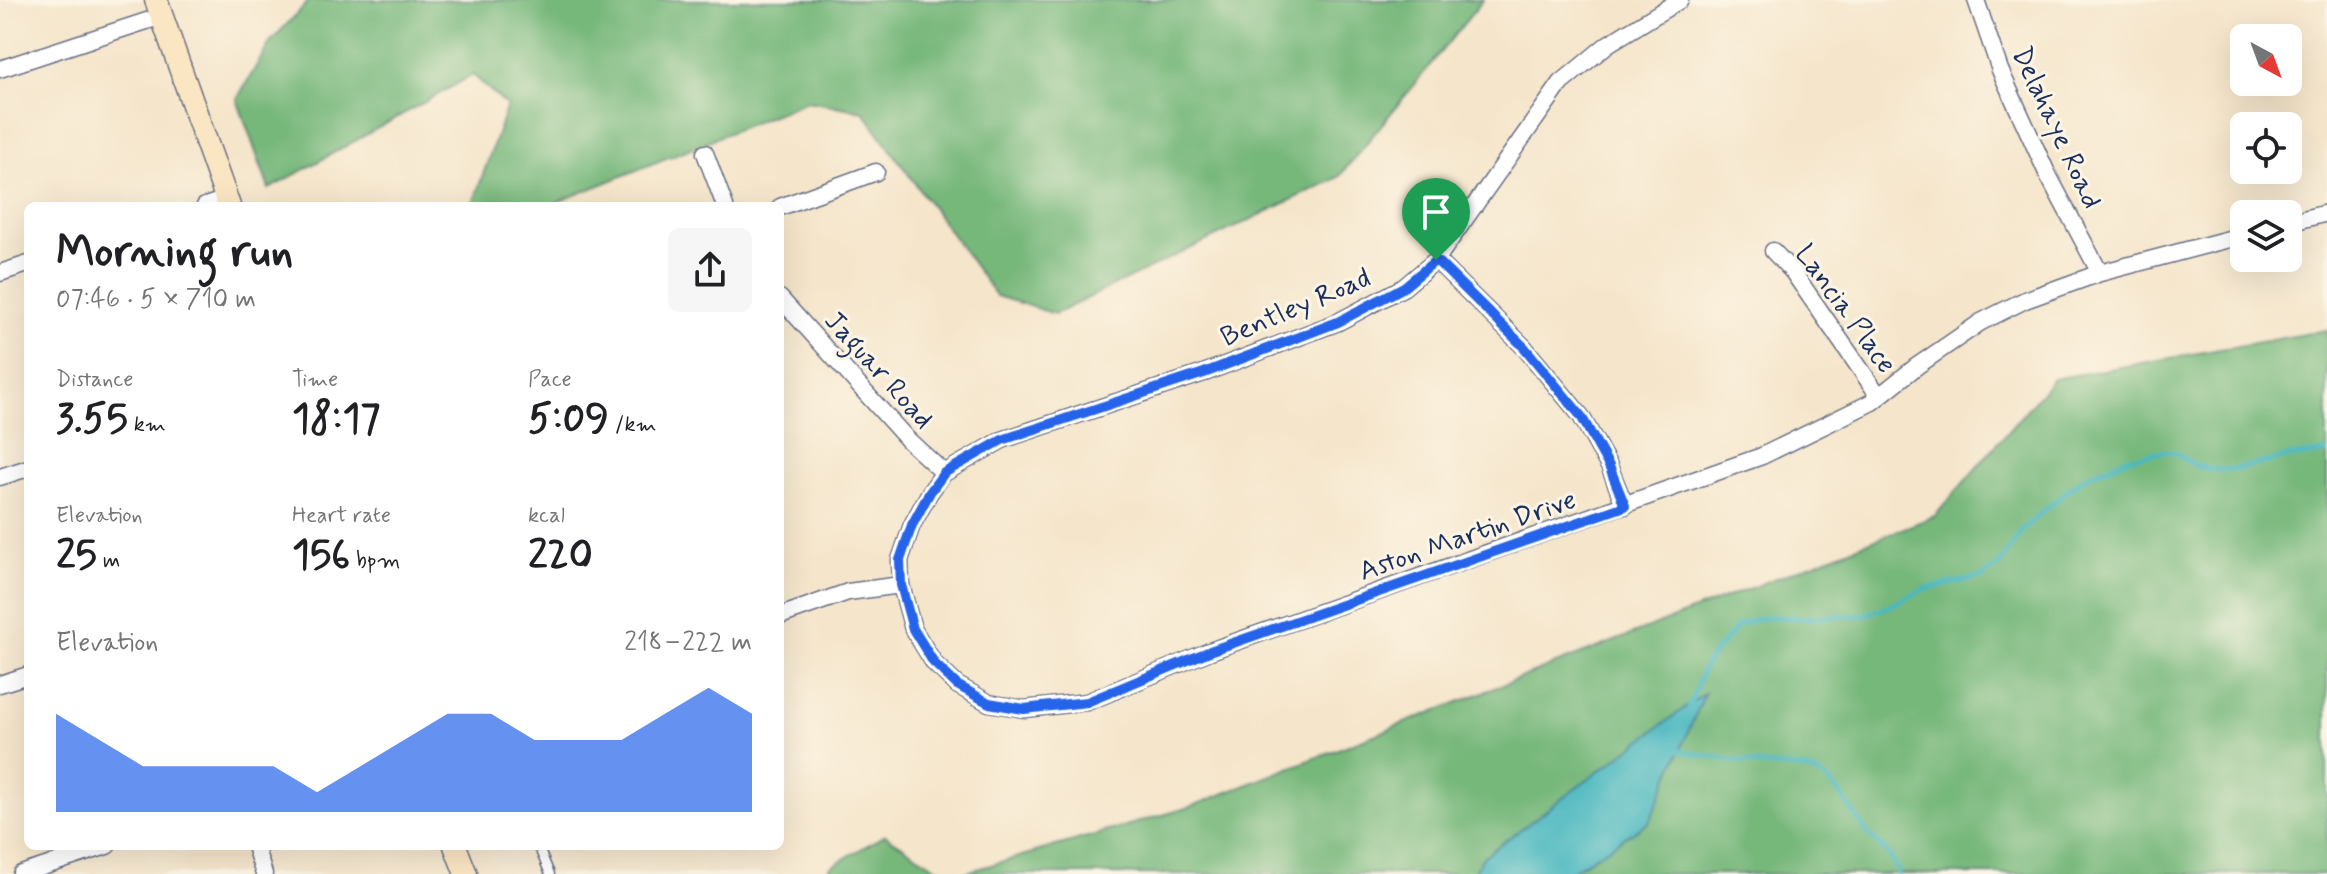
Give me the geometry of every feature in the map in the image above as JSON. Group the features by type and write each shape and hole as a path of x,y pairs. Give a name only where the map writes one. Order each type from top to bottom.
{"main road":[{"path":"159,8 219,202"},
{"path":"457,850 466,874"}],"street":[{"name":"Bentley Road","path":"901,585 900,560 912,525 944,473 1002,440 1204,373 1338,322 1404,287 1436,260 1561,83 1608,44 1680,0"},
{"name":"Delahaye Road","path":"1976,0 2000,70 2047,173 2100,273"},
{"path":"0,69 159,8"},
{"path":"705,153 723,202"},
{"path":"784,206 876,172"},
{"path":"2302,219 2327,213"},
{"name":"Aston Martin Drive","path":"901,585 913,629 934,663 957,685 989,703 1024,709 1087,702 1210,651 1762,456 1872,402 1981,322 2025,300 2100,273 2230,239"},
{"name":"Lancia Place","path":"1773,251 1793,272 1879,396"},
{"path":"1436,260 1524,347 1581,416 1609,466 1625,506"},
{"path":"0,273 24,265"},
{"name":"Jaguar Road","path":"784,302 908,440 944,473"},
{"path":"0,477 24,469"},
{"path":"784,615 848,592 901,585"},
{"path":"0,684 24,676"},
{"path":"21,874 95,850"},
{"path":"256,850 264,874"}],"lane":[{"path":"540,850 550,874"}],"green space":[{"path":"310,0 1483,0 1339,177 1055,314 996,296 863,111 807,101 558,202 473,202 507,106 473,75 269,189 237,99 271,41"},
{"path":"2327,330 2327,874 1567,874 1649,822 1703,695 1483,857 1473,874 960,874 1187,808 1935,516 2053,379"},
{"path":"885,835 947,874 831,874 830,867"}],"water":[{"path":"1705,693 1649,822 1567,874 1473,874 1483,857"}],"waterway":[{"path":"1689,707 1703,669 1739,625 1774,617 1864,615 1925,589 1982,577 2001,563 2021,531 2060,497 2082,479 2127,458 2167,451 2210,470 2237,469 2327,452"},
{"path":"1677,750 1799,768 1823,777 1836,788 1865,830 1889,856 1898,874"}],"route":[{"path":"1436,260 1524,347 1581,416 1609,466 1625,506 1210,651 1087,702 1024,709 989,703 957,685 934,663 913,629 901,585 900,560 912,525 944,473 1002,440 1204,373 1338,322 1404,287 1436,260"}]}
